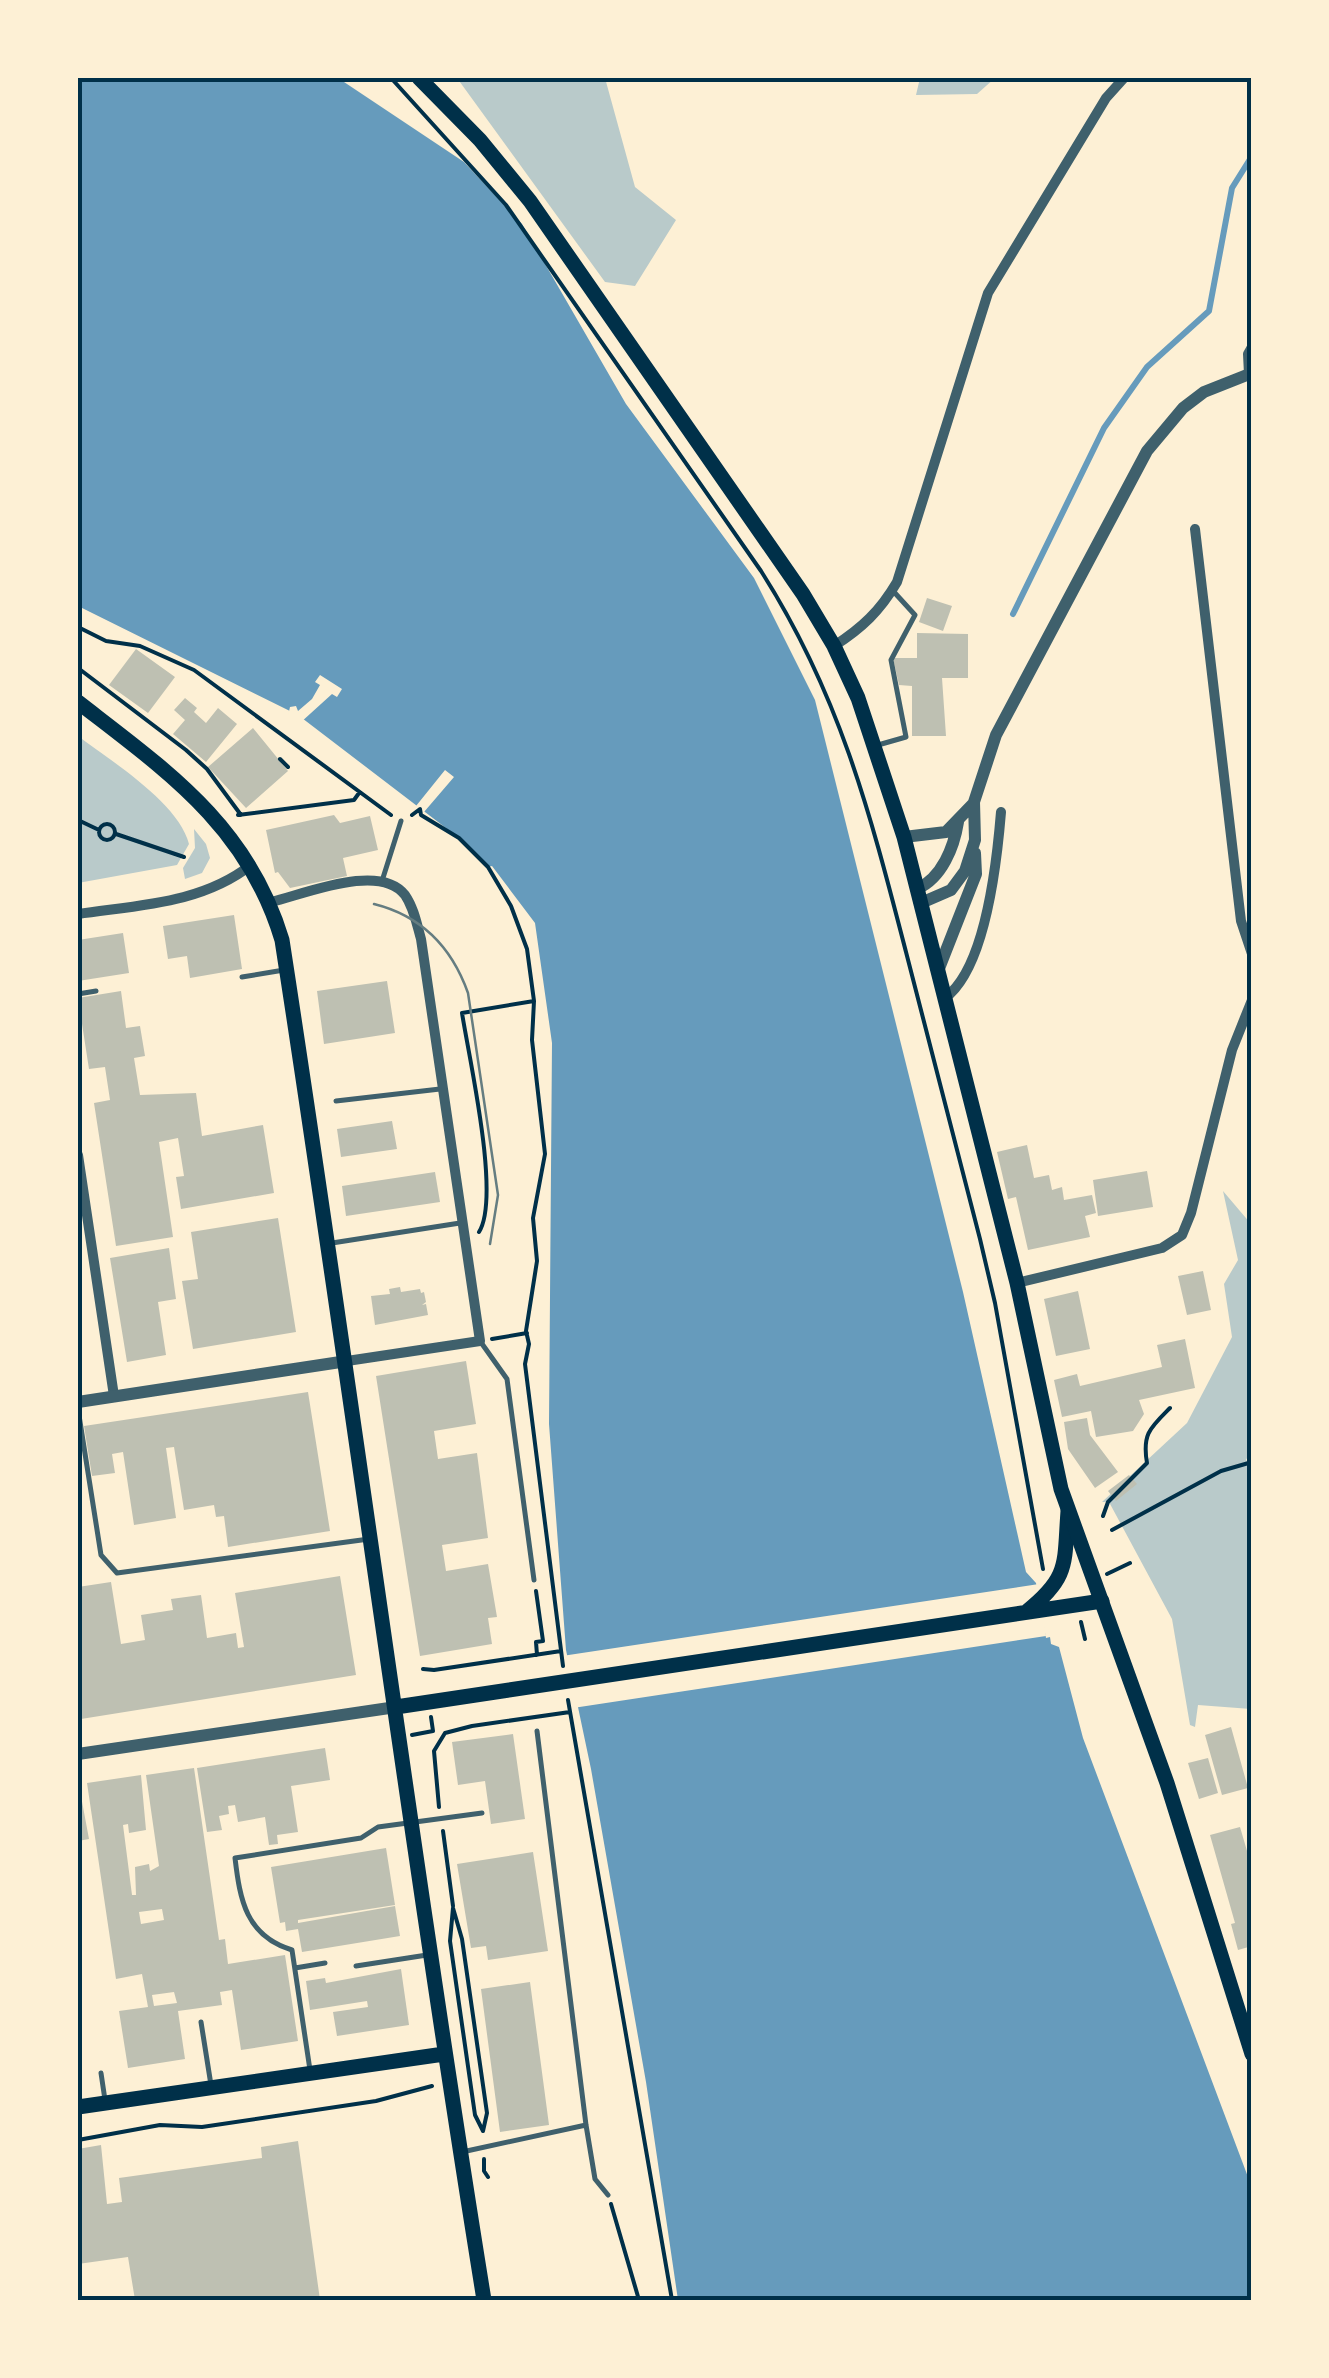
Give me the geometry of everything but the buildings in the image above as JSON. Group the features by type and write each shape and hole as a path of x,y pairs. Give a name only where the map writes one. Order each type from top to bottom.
{"main road":[{"path":"419,78 520,188 803,594 834,646 858,698 904,837 1017,1284 1068,1512 1167,1782 1252,2054"},
{"path":"78,702 166,770 219,824 251,864 271,902 287,970 329,1244 444,2054 484,2300"},
{"path":"1042,1605 1063,1570 1068,1512"},
{"path":"396,1707 1025,1613 1042,1605 1102,1602"},
{"path":"78,2107 444,2054"}],"street":[{"path":"834,646 884,606 988,294 1106,98 1124,78"},
{"path":"938,971 976,874 974,802 996,735 1014,697 1147,451 1183,408 1204,392 1250,374 1248,354 1252,347"},
{"path":"1195,529 1241,921 1252,954"},
{"path":"904,837 946,832 974,802"},
{"path":"944,998 960,986 974,951 996,871 1001,812"},
{"path":"919,896 944,863 955,841 958,821"},
{"path":"919,896 951,890 960,880 974,840"},
{"path":"78,914 190,897 223,884 251,864"},
{"path":"78,1406 114,1396 480,1342 417,923 403,893 374,878 271,902"},
{"path":"1017,1284 1162,1248 1182,1235 1232,1050 1252,1000"},
{"path":"78,1155 114,1396"},
{"path":"78,1754 396,1707"}],"lane":[{"path":"875,746 906,737 900,692 890,660 914,615 892,590"},
{"path":"382,881 401,821"},
{"path":"242,977 287,970"},
{"path":"78,994 96,991"},
{"path":"336,1101 443,1089"},
{"path":"329,1244 460,1223"},
{"path":"480,1342 507,1379 534,1580"},
{"path":"78,1406 100,1555 117,1573 372,1538"},
{"path":"78,1477 87,1476"},
{"path":"536,1731 586,2125 595,2179 608,2196"},
{"path":"311,2073 292,1950 274,1944 257,1928 241,1902 234,1858 361,1838 378,1828 482,1813"},
{"path":"356,1966 430,1955"},
{"path":"295,1968 326,1963"},
{"path":"201,2022 211,2088"},
{"path":"101,2074 105,2103"},
{"path":"460,2152 586,2125"}],"path":[{"path":"391,78 506,205 761,571 783,605 832,705 856,768 879,848 996,1303 1043,1569 1048,1579"},
{"path":"78,626 106,642 140,646 194,670 401,821 420,809 421,815 459,838 488,867 510,906 526,949 534,1001 532,1040 545,1154 533,1218 536,1261 525,1364 561,1651 559,1683"},
{"path":"78,668 208,769 240,815"},
{"path":"280,760 288,766"},
{"path":"219,824 228,817 354,800 359,793"},
{"path":"78,820 99,830 104,840 116,834"},
{"path":"99,830 110,824 116,834"},
{"path":"116,834 184,857"},
{"path":"466,1250 486,1220 486,1166 462,1013 534,1001"},
{"path":"480,1342 527,1334"},
{"path":"1104,1516 1108,1502 1146,1463 1147,1434 1170,1408"},
{"path":"1112,1530 1221,1471 1252,1462"},
{"path":"1113,1572 1130,1562"},
{"path":"534,1580 543,1641 536,1642 538,1655"},
{"path":"424,1669 561,1651"},
{"path":"568,1696 672,2300"},
{"path":"453,1908 450,1941 469,2083 475,2115 484,2132 482,2081 462,1939 453,1908 434,1751 440,1738 450,1731 570,1712"},
{"path":"432,1730 440,1738"},
{"path":"469,2083 482,2081"},
{"path":"78,2140 160,2124 202,2127 376,2102 425,2087"},
{"path":"486,2147 483,2165 488,2177"},
{"path":"608,2196 639,2300"}],"shaded area":[{"path":"457,78 605,78 635,187 676,220 635,286 605,282"},
{"path":"920,78 995,78 977,94 916,95"},
{"path":"78,736 142,784 172,813 189,844 177,865 78,883"},
{"path":"194,829 206,844 210,858 202,873 185,879 183,868 195,848"},
{"path":"1223,1191 1251,1224 1252,1456 1246,1459 1252,1480 1251,1709 1198,1705 1195,1727 1190,1725 1172,1619 1109,1502 1102,1502 1187,1423 1232,1337 1224,1284 1238,1260"}],"water":[{"path":"78,78 338,78 464,162 522,224 626,404 754,578 815,700 963,1292 1026,1572 1036,1583 1046,1638 1050,1637 1051,1644 1059,1647 1083,1738 1251,2185 1251,2300 678,2300 646,2082 566,1650 549,1424 552,1043 535,923 492,866 488,867 459,838 298,715 78,606"}],"pier":[{"path":"320,675 342,689 337,697 332,694 300,723 288,716 290,707 296,706 298,711 312,699 320,685 315,682"},
{"path":"445,770 454,777 424,812 416,806"},
{"path":"1039,1584 1046,1636 573,1708 562,1656"}],"waterway":[{"path":"1013,614 1104,428 1147,367 1209,311 1232,188 1252,156"}],"tram line":[{"path":"374,904 407,917 433,936 453,962 468,993 498,1195 490,1244"}]}
